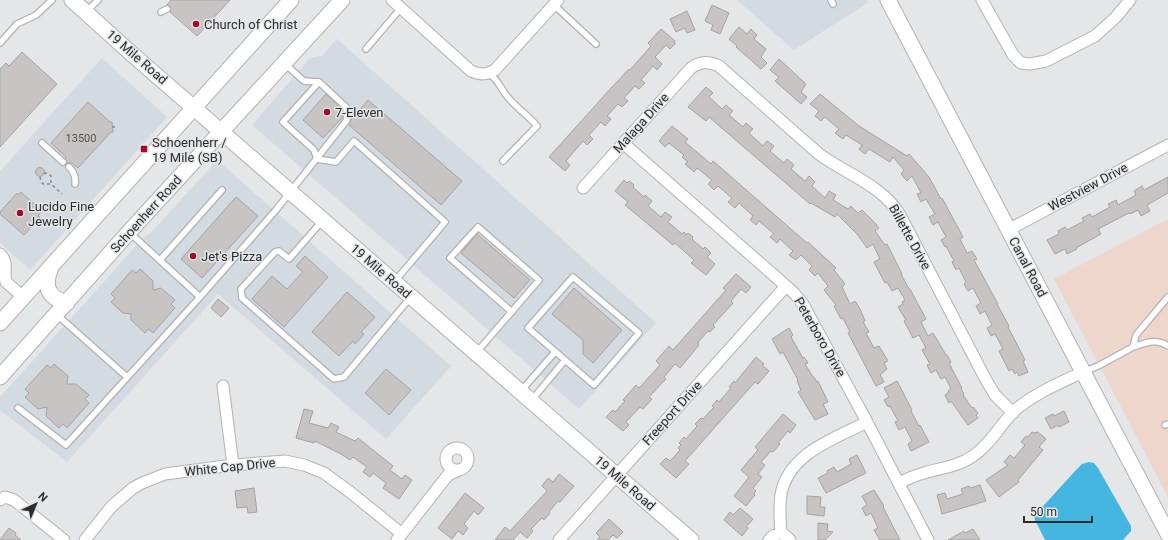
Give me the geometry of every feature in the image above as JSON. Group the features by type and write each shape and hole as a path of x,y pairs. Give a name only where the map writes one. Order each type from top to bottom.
{"street":[{"name":"19 Mile Road","path":"72,0 691,540"},
{"path":"0,323 291,0"},
{"name":"Schoenherr Road","path":"0,377 129,232 285,64 342,0"},
{"path":"392,0 471,71 478,74 488,74 494,70 556,2"},
{"name":"Canal Road","path":"888,0 1083,372 1166,526"},
{"path":"982,0 1013,55 1021,63 1030,64 1046,61 1095,36 1116,17 1130,0"},
{"name":"Malaga Drive","path":"583,188 691,68 703,62"},
{"name":"Billette Drive","path":"703,62 713,63 723,69 823,156 874,189 892,204 903,222 986,380 996,395 1013,413"},
{"name":"Peterboro Drive","path":"623,143 799,298 808,311 928,540"},
{"name":"Westview Drive","path":"1008,230 1168,145"},
{"path":"0,254 5,261 6,282 23,297"},
{"path":"51,267 47,281 48,290 56,299 67,303"},
{"name":"Freeport Drive","path":"559,540 786,286"},
{"path":"899,483 971,458 987,444 1013,413 1032,398 1083,372"},
{"path":"224,386 233,465"},
{"path":"769,540 773,536 786,537 780,510 782,493 787,478 795,465 812,451 867,422"},
{"path":"400,537 448,475 465,467 468,460 467,454 462,449 454,448 448,452 446,459 448,475"},
{"name":"White Cap Drive","path":"85,540 111,507 142,482 165,474 233,465 285,461 304,465 324,473 350,492 400,537"},
{"path":"447,463 452,468 459,470"},
{"path":"0,500 5,497 14,500 64,540"}],"lane":[{"path":"0,43 17,24 36,15 52,0"},
{"path":"86,13 98,0"},
{"path":"556,2 596,44"},
{"path":"366,49 401,8"},
{"path":"161,12 167,9"},
{"path":"18,408 66,445 200,297 291,192 317,159 347,120 346,106 319,82 304,81 285,64"},
{"path":"488,74 496,78 506,95 531,118 537,126 503,161"},
{"path":"317,159 314,150 283,122 319,82"},
{"path":"317,159 336,162 354,141 445,222 394,282"},
{"path":"42,143 63,162"},
{"path":"69,167 74,173 76,184"},
{"path":"160,260 222,190"},
{"path":"323,220 289,259 279,251 275,252 241,289 242,298 334,379 344,377 411,297"},
{"path":"476,353 512,312 539,280 478,228 450,258 512,312"},
{"path":"129,232 200,297"},
{"path":"573,276 638,333 594,385 555,352 528,328 573,276"},
{"path":"1133,347 1136,335 1168,297"},
{"path":"56,314 127,377"},
{"path":"1083,372 1098,366 1133,347 1153,341 1162,342 1168,346"},
{"path":"525,396 555,352"},
{"path":"525,396 565,360"}],"path":[{"path":"112,127 118,127"},
{"path":"44,173 51,176 51,184"},
{"path":"40,177 43,184 51,184 62,194"},
{"path":"39,211 44,210 50,205"}],"shaded area":[{"path":"737,0 867,0 869,2 794,50"},
{"path":"337,39 656,323 579,409 252,125 310,58 322,56"},
{"path":"102,58 167,117 30,270 0,243 0,171"},
{"path":"217,160 451,366 386,439 218,294 67,462 0,410 0,397 145,236 150,234"},
{"path":"1168,219 1168,497 1054,279"}],"water":[{"path":"1089,462 1094,463 1098,468 1131,526 1131,531 1123,540 1045,540 1034,517 1082,464"}],"building":[{"name":"Church of Christ","path":"171,0 230,0 197,36 170,12 171,7 167,5"},
{"path":"712,5 729,13 720,34 711,30 713,25 705,21"},
{"path":"687,11 695,30 687,33 685,28 676,32 670,19"},
{"path":"739,27 747,34 751,29 757,35 754,39 766,49 761,57 767,63 761,69 729,39"},
{"path":"661,29 675,41 675,44 670,49 666,45 655,57 662,64 657,70 653,66 641,80 645,83 639,89 635,86 624,98 628,101 622,107 618,104 607,116 611,119 605,126 601,122 589,135 593,139 587,145 583,141 566,161 570,165 565,171 549,157 651,46 648,43"},
{"path":"22,52 57,84 0,147 0,69 6,63 9,66"},
{"path":"779,59 806,84 801,92 807,97 801,104 775,81 779,77 770,70"},
{"path":"706,87 713,93 709,97 722,109 726,105 733,111 729,115 743,127 746,123 753,129 749,133 763,146 767,141 774,146 770,151 784,163 787,159 794,165 791,169 805,181 809,176 815,182 812,186 825,198 829,191 836,195 833,200 848,209 851,206 858,213 862,210 875,223 879,228 875,231 885,245 887,244 901,274 926,319 921,322 928,336 933,333 947,355 951,362 949,363 962,388 963,395 972,408 973,407 978,413 976,415 978,418 968,425 951,401 949,403 945,395 951,389 945,377 941,379 936,370 931,373 927,365 930,364 922,350 926,348 919,335 913,338 904,321 906,320 898,307 903,304 902,302 905,300 898,288 892,291 887,282 885,283 874,262 880,259 873,244 867,248 857,234 837,214 835,217 811,203 810,204 709,117 706,121 688,107"},
{"name":"7-Eleven","path":"326,94 342,109 343,117 323,138 303,120"},
{"path":"820,94 859,126 907,156 909,154 929,177 963,237 960,239 967,253 972,251 977,259 974,260 1009,326 1008,327 1025,360 1023,361 1028,372 1019,376 1017,372 1015,374 1012,369 1009,371 999,351 1003,349 995,334 991,336 987,328 992,325 985,311 980,314 976,306 981,303 973,288 968,291 964,284 966,282 959,268 956,270 952,262 954,261 941,240 946,237 938,222 933,225 929,217 935,214 926,199 921,202 917,194 921,193 912,176 907,181 901,174 904,170 893,157 890,162 869,149 865,154 859,149 862,145 846,135 843,139 835,133 839,129 825,117 821,121 815,116 819,111 810,104"},
{"path":"368,100 462,181 441,205 349,125 351,120"},
{"path":"88,102 110,122 112,122 113,132 111,132 78,168 72,163 67,163 65,159 66,157 51,143"},
{"path":"672,126 688,139 685,142 711,164 713,161 807,243 808,242 836,268 834,270 845,284 842,287 850,304 855,301 860,309 865,321 863,322 869,332 866,333 874,348 879,346 888,361 884,363 887,369 880,375 884,382 876,386 848,333 850,332 843,318 841,319 834,306 836,305 824,290 828,286 818,273 815,276 809,270 812,266 801,255 796,260 789,255 793,251 780,239 777,243 770,237 774,234 759,221 756,225 750,220 753,216 739,203 735,208 728,202 732,198 718,186 714,190 708,184 712,180 697,168 694,172 685,164 688,162 682,157 684,155 669,143 665,147 659,141"},
{"path":"40,167 45,172 40,177 35,172"},
{"path":"1168,177 1168,193 1147,205 1150,211 1141,216 1138,210 1130,214 1129,213 1098,229 1101,234 1076,248 1077,249 1067,254 1065,249 1055,254 1047,240 1059,234 1058,231 1065,227 1067,230 1084,221 1082,218 1090,214 1092,217 1110,207 1108,204 1116,200 1118,205 1136,195 1134,191 1142,186 1144,190"},
{"path":"624,180 627,183 629,181 644,197 645,195 652,201 648,206 661,217 665,212 672,217 668,222 682,234 684,232 686,235 688,233 703,249 705,247 711,253 707,257 715,264 706,275 691,263 694,260 675,243 673,245 625,205 628,202 615,191"},
{"name":"Lucido Fine Jewelry","path":"21,192 42,211 38,216 40,217 24,235 0,214 0,212 17,193 18,195"},
{"path":"236,197 258,216 202,278 181,259"},
{"path":"477,234 530,280 514,298 461,253"},
{"path":"305,256 328,277 284,327 252,299 272,276 287,289 303,272 296,266"},
{"path":"140,269 153,281 153,290 161,288 175,300 171,304 175,308 153,333 148,329 145,333 131,320 131,314 123,313 111,302 115,298 111,294 132,270 136,273"},
{"path":"736,274 751,287 746,293 741,289 731,301 733,303 713,325 715,327 710,332 708,331 699,341 699,345 680,368 675,364 664,377 666,379 649,397 652,399 643,409 640,407 626,422 629,425 623,431 606,417 613,410 615,412 636,385 639,388 660,365 656,361 669,346 673,350 726,290 723,288"},
{"path":"574,288 622,330 593,363 583,354 583,340 552,314"},
{"path":"347,292 375,317 361,332 364,334 355,344 353,341 339,356 312,332"},
{"path":"218,299 229,308 221,317 211,308"},
{"path":"789,328 793,335 791,337 803,358 804,357 808,363 805,364 813,377 817,382 818,381 828,402 823,404 828,414 815,420 798,392 801,390 797,381 798,380 783,352 780,354 772,339"},
{"path":"756,357 769,371 758,384 755,382 685,461 689,464 676,478 660,464 666,458 670,461 680,450 678,448 681,445 679,443 684,437 686,439 697,426 695,424 701,418 703,419 714,407 712,406 717,400 719,402 731,388 729,387 734,381 735,383"},
{"path":"54,364 68,376 67,384 76,384 89,395 85,399 89,403 67,428 63,424 59,428 46,416 47,407 38,409 25,397 29,393 25,389 47,365 51,368"},
{"path":"386,369 411,390 389,415 365,393"},
{"path":"897,381 912,410 911,411 929,442 911,451 908,444 912,441 905,427 899,430 895,422 898,421 890,406 888,407 884,400 889,397 884,388"},
{"path":"304,409 313,411 309,423 328,428 331,423 339,427 336,432 355,441 358,438 393,466 390,470 402,479 405,475 412,480 399,499 383,488 386,483 373,473 370,477 363,472 367,467 353,457 350,460 315,441 314,443 296,438"},
{"path":"1064,411 1069,422 1051,429 1045,418 1053,414 1054,416"},
{"path":"783,414 796,425 790,433 788,431 773,452 771,451 761,462 765,465 758,474 762,477 753,488 756,491 754,493 755,495 746,506 734,496 749,477 741,470 758,450 755,447"},
{"path":"1032,432 1038,432 1046,439 1039,447 1043,450 1018,480 1019,482 999,497 986,480 1008,465 1004,462 1010,455 1014,458 1025,445 1021,442"},
{"path":"857,455 866,473 826,493 818,478 828,473 827,471 834,467 837,472 851,464 849,459"},
{"path":"559,474 574,486 560,502 558,501 544,520 542,518 531,529 533,531 527,538 520,532 513,540 495,540 505,527 510,531 547,491 542,486 548,478 553,482"},
{"path":"980,485 986,501 942,514 937,495 945,493 947,499 963,494 961,489 969,486 970,488"},
{"path":"254,488 257,512 248,513 247,507 237,508 235,491"},
{"path":"874,490 884,506 883,507 900,540 880,540 874,530 878,528 871,513 866,516 862,508 867,505 862,496"},
{"path":"465,493 484,508 478,515 474,511 464,524 468,528 463,535 458,531 452,539 438,528"},
{"path":"807,496 821,497 820,507 825,507 824,516 807,514"},
{"path":"740,508 753,519 746,527 748,528 742,536 724,520 730,512 733,515"},
{"path":"609,519 623,532 617,538 613,535 608,540 597,540 600,537 596,533"},
{"path":"818,523 828,524 827,531 833,532 825,540 818,540"},
{"path":"9,528 16,533 15,535 21,540 0,540"},
{"path":"973,529 980,540 948,540 964,531 965,533"}],"place":[{"name":"Church of Christ","path":"196,24"},
{"name":"7-Eleven","path":"327,112"},
{"name":"Schoenherr / 19 Mile (SB)","path":"144,149"},
{"name":"Lucido Fine Jewelry","path":"20,213"},
{"name":"Jet's Pizza","path":"193,256"}]}
